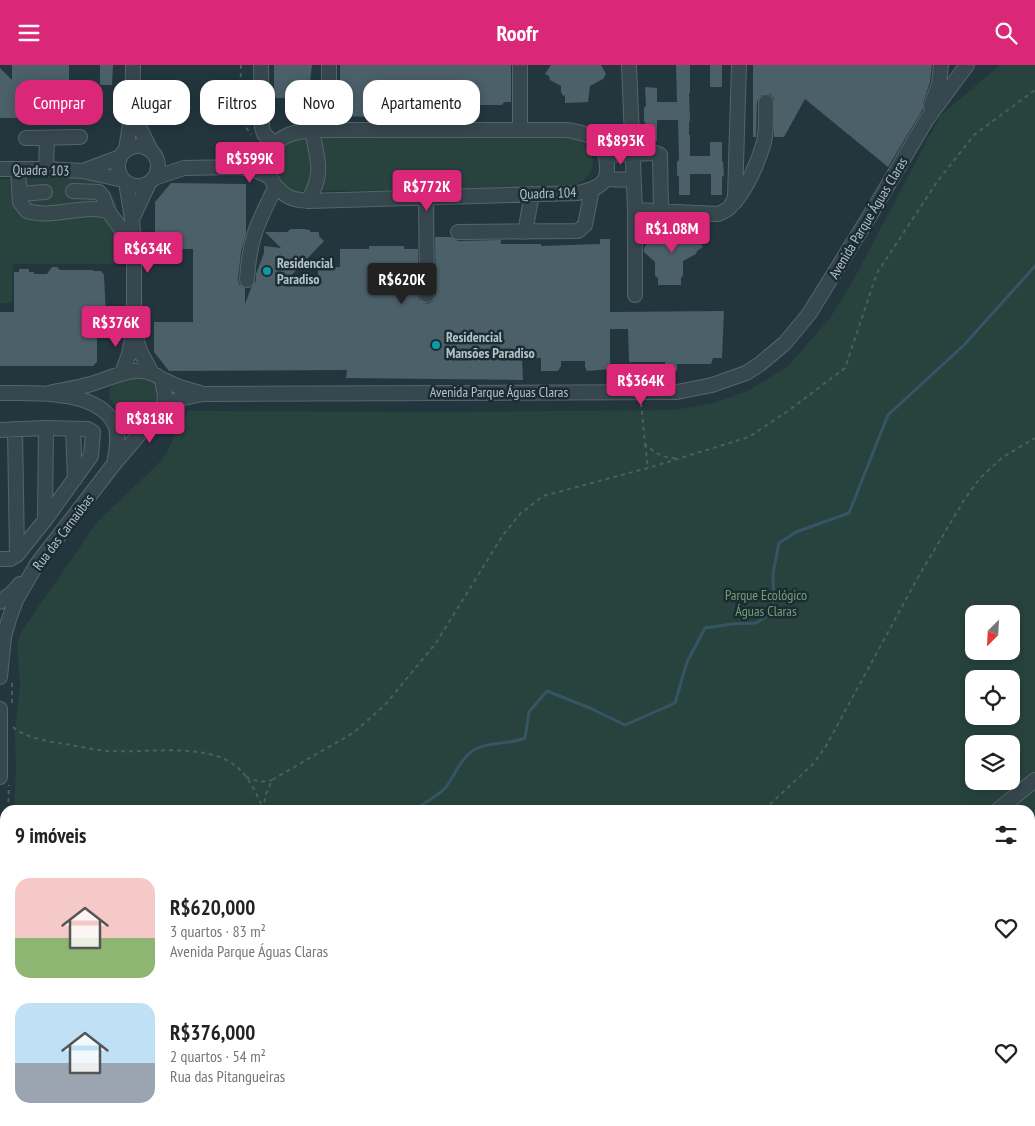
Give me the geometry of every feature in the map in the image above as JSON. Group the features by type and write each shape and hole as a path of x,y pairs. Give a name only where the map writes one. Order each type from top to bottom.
{"street":[{"path":"132,65 132,80"},
{"path":"247,280 248,256 253,235 272,181 271,150 262,127 261,65"},
{"path":"329,65 329,131"},
{"path":"520,65 520,130"},
{"path":"629,65 635,210 635,295"},
{"path":"732,205 735,197 739,65"},
{"name":"Avenida Parque Águas Claras","path":"927,119 937,92 941,65"},
{"name":"Avenida Parque Águas Claras","path":"164,405 183,398 203,394 677,392 730,380 760,364 784,343 809,314 927,119 968,65"},
{"path":"635,210 718,214 730,208 744,191 764,141 766,102"},
{"path":"122,373 129,354 134,330 134,246 132,219 125,181 119,172 118,166 129,125"},
{"path":"132,219 159,166 139,125"},
{"name":"Quadra 104","path":"239,167 271,150 284,136 312,131 568,130 587,135 598,141 609,155"},
{"path":"308,201 316,183 319,164 312,131"},
{"path":"26,138 80,137"},
{"path":"46,169 47,138"},
{"path":"123,153 138,145 153,152"},
{"name":"Quadra 104","path":"153,152 184,168"},
{"name":"Quadra 103","path":"82,171 123,153"},
{"path":"633,180 609,179 607,162 609,155 656,153 660,155 661,211"},
{"name":"Quadra 104","path":"152,181 184,168 239,167 255,170 272,181 288,196 308,201 578,193 592,189 609,179"},
{"name":"Quadra 103","path":"0,169 82,171 125,181"},
{"path":"18,169 20,202 24,208 32,213 96,209 108,211"},
{"path":"125,181 137,186 152,181"},
{"path":"458,232 572,232 583,229 592,189"},
{"path":"73,191 99,192 108,211 134,246"},
{"path":"20,194 45,192"},
{"path":"525,232 532,194"},
{"path":"426,197 427,295"},
{"path":"134,330 140,351 157,376 165,396 164,405"},
{"path":"48,393 90,384 122,373 138,370 157,376"},
{"name":"Avenida Parque Águas Claras","path":"157,376 179,387 203,394"},
{"path":"0,393 48,393 90,402 105,410 116,426 117,443 114,464"},
{"name":"Rua das Carnaúbas","path":"6,678 4,637 16,600 37,564 55,539 114,464 164,405"},
{"path":"46,428 41,525 55,539"},
{"path":"0,430 46,428 88,429 93,432 91,456 41,525 17,555 10,559 0,559"},
{"path":"15,429 17,555"},
{"path":"73,429 74,479"},
{"path":"0,602 13,592 37,564"},
{"path":"3,775 6,708"},
{"path":"1004,805 1035,780"}],"path":[{"path":"241,65 240,107 242,121 252,137"},
{"path":"244,776 260,781 272,780 353,733 384,706 436,643 503,535 520,514 543,496 648,468 750,437 845,368 877,273 937,181 974,135 1035,90"},
{"path":"640,392 648,468"},
{"path":"769,805 814,763 826,746 917,579 969,493 980,478 1004,457 1035,438"},
{"path":"646,444 654,452 669,459 683,458"},
{"path":"6,678 6,708"},
{"path":"11,734 12,725 15,729 40,739 98,751 202,753 220,757 235,765 255,791 261,805"},
{"path":"3,775 7,805"},
{"path":"264,805 266,793 272,780"}],"green space":[{"name":"Parque Ecológico Águas Claras","path":"1000,65 1035,65 1035,805 14,805 15,732 20,685 17,644 21,632 98,521 157,465 166,454 178,428 184,424 187,411 445,412 674,410 714,403 750,390 788,366 830,318 854,279 940,116"},
{"path":"309,134 565,136 578,140 586,147 592,154 593,163 591,171 585,179 576,185 563,189 294,191 276,181 268,166 284,138"},
{"path":"76,178 96,182 111,192 117,204 120,264 13,264 12,303 0,303 0,179"},
{"path":"124,376 147,377 159,386 158,399 150,409 141,413 130,412 120,409 112,403 109,395 113,385"}],"building":[{"path":"12,65 69,65 69,80 15,80 15,118 0,118 0,68 12,80"},
{"path":"100,65 113,65 112,85 103,85 103,80 100,80"},
{"path":"274,65 312,65 310,80 285,80 285,98 276,98"},
{"path":"340,65 511,65 511,102 504,102 502,105 480,105 480,80 363,80 363,117 353,116 353,80 340,80"},
{"path":"551,65 601,65 606,74 603,79 590,86 588,102 565,103 565,95 563,96 561,92 561,86 550,80 549,76 545,74"},
{"path":"676,65 690,65 690,156 710,156 710,142 722,142 724,175 722,177 722,195 711,195 711,174 690,174 690,195 679,195 679,177 677,175 677,162 679,160 678,120 657,120 657,141 646,141 644,121 644,108 646,106 645,87 657,88 657,102 677,102"},
{"path":"710,65 722,65 722,87 710,87"},
{"path":"753,65 932,65 923,109 888,167 805,99 784,137 774,137 774,98 770,94 761,95 757,102 756,137 753,137"},
{"path":"171,183 246,184 246,234 241,252 238,279 239,284 245,288 245,304 256,281 256,274 264,253 264,246 281,248 265,232 288,232 292,229 304,229 310,230 310,232 319,232 319,236 324,241 282,285 318,286 318,267 340,267 340,249 369,249 369,246 404,246 404,249 418,249 418,296 420,300 427,304 432,302 436,295 435,237 451,237 458,241 501,240 501,244 541,244 541,246 600,244 600,239 610,239 610,312 724,311 722,358 713,358 711,364 677,364 677,371 665,371 665,362 629,362 628,329 610,329 610,369 587,371 585,361 561,361 558,371 541,371 541,358 522,357 523,380 346,378 347,370 169,371 154,352 154,322 193,322 193,249 155,249 155,202"},
{"path":"691,227 703,247 696,254 683,261 681,285 658,285 658,278 655,276 655,262 644,252 644,248 654,231 670,237 681,230 685,231"},
{"path":"52,267 57,267 60,270 101,271 104,275 106,315 104,315 104,328 97,336 97,362 93,366 0,366 0,312 14,312 14,272 19,272 19,269 29,269 29,272 34,272 34,274 47,274"}],"waterway":[{"path":"421,805 445,788 462,761 471,752 488,745 512,742 525,738 529,712 547,691 590,708 625,725 675,703 687,662 705,628 756,623 774,611 773,574 779,543 796,532 849,513 888,415 964,345 1035,266"}],"place":[{"name":"Residencial Paradiso","path":"267,271"},
{"name":"Residencial Mansões Paradiso","path":"436,345"}]}
